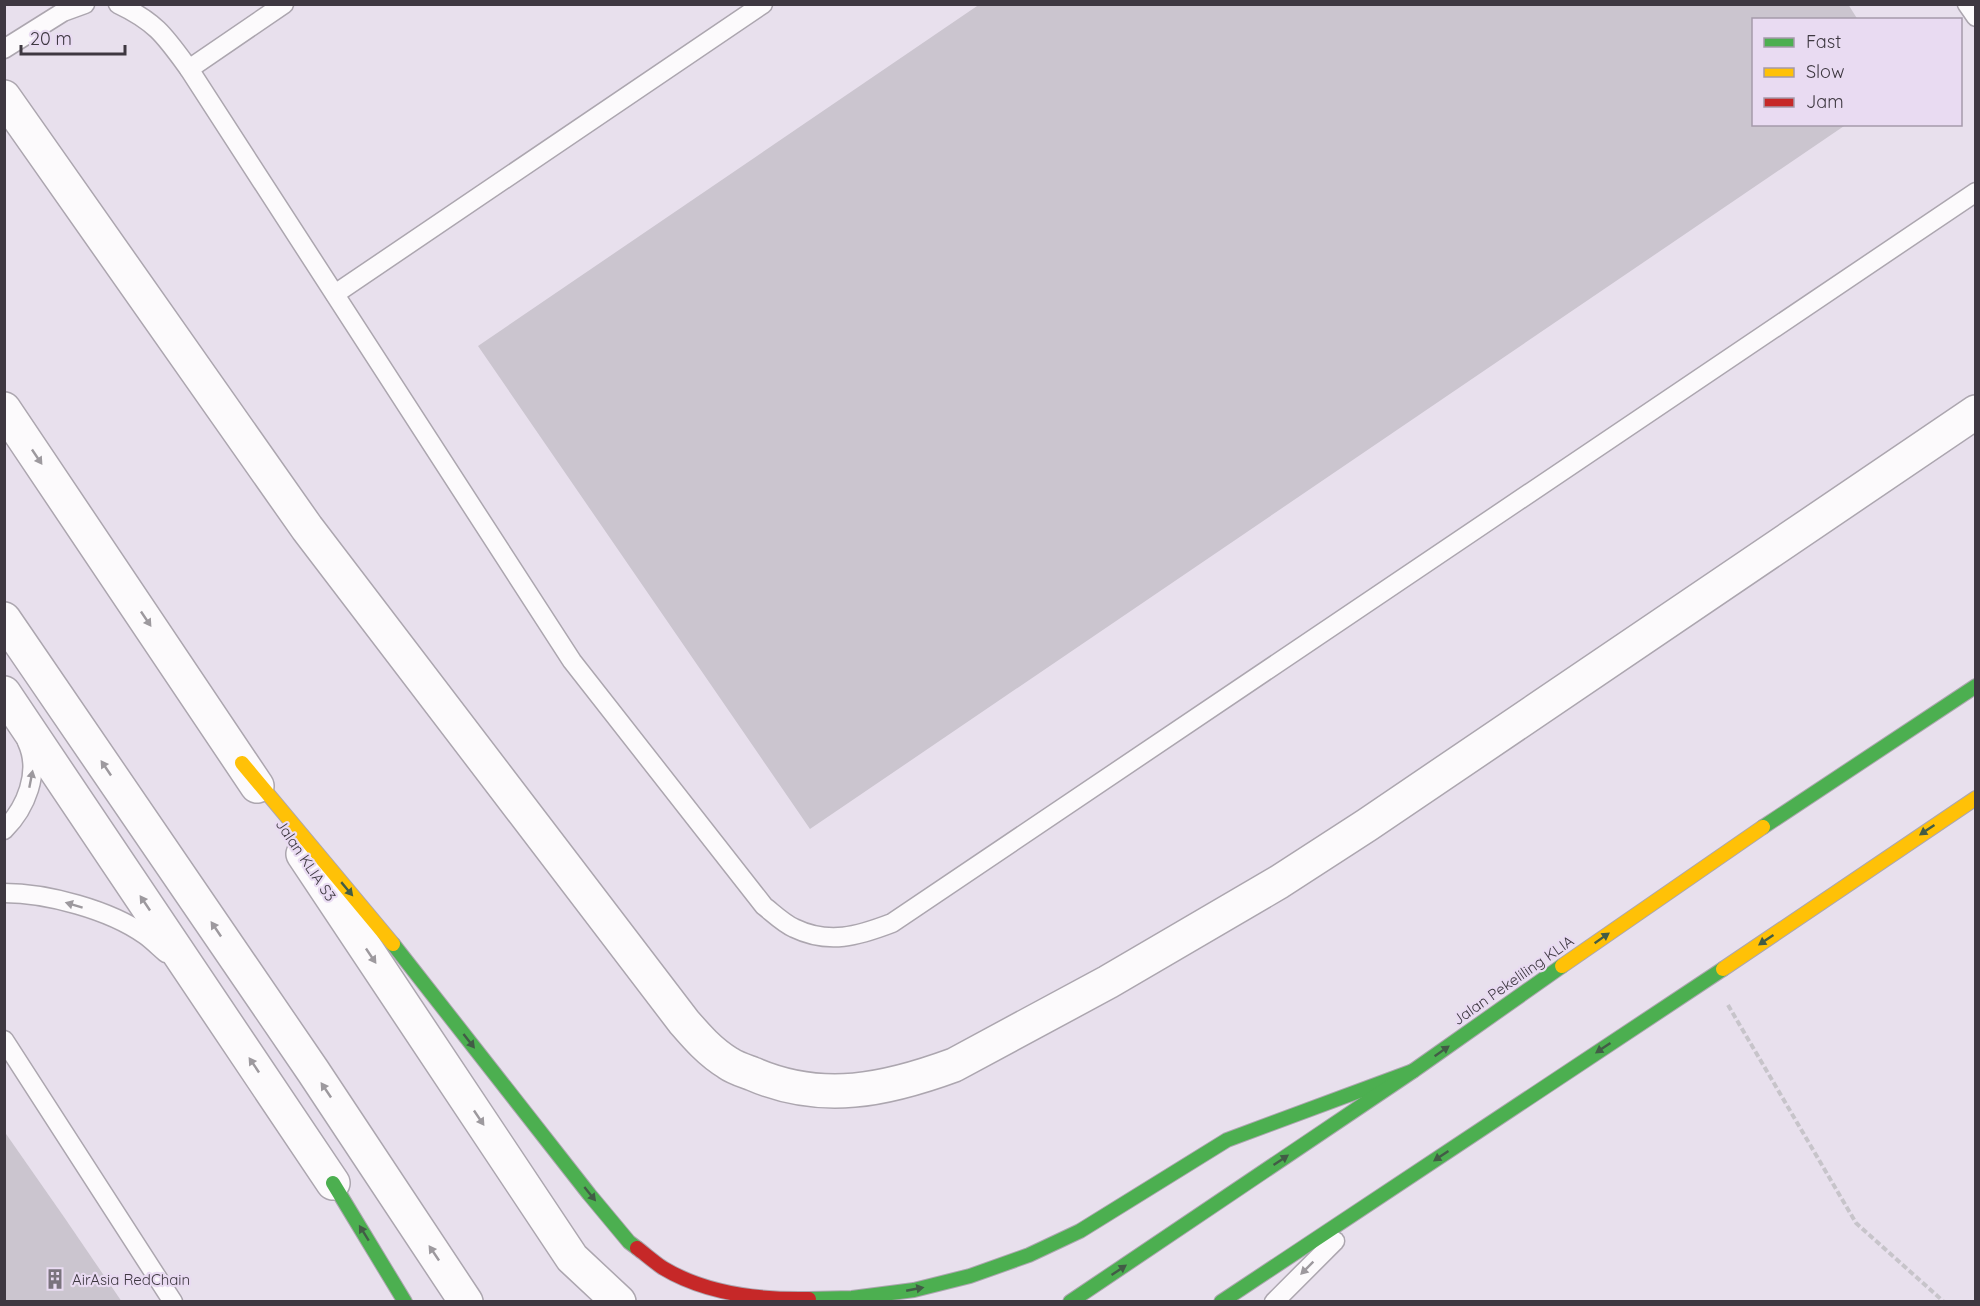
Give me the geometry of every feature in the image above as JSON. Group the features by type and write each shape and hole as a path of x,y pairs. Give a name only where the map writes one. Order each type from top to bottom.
{"main road":[{"name":"Jalan Pekeliling KLIA","path":"1070,1302 1413,1071 1699,870 1976,686"},
{"path":"242,764 402,956 629,1242 663,1268 705,1287 751,1297 852,1298 914,1290 970,1276 1029,1255 1080,1231 1227,1140 1413,1071"},
{"path":"1221,1302 1976,798"},
{"path":"333,1183 405,1302"}],"street":[{"path":"4,97 307,528 655,987 705,1045 728,1063 765,1079 798,1089 861,1091 927,1075 954,1065 1108,982 1279,882 1357,831 1976,412"},
{"name":"Jalan KLIA S3","path":"4,409 572,1258 619,1302"},
{"path":"4,619 313,1071 466,1302"},
{"path":"6,696 333,1183"}],"lane":[{"path":"4,49 63,12 85,4"},
{"path":"118,4 141,16 165,35 189,69 572,661 764,906 794,928 828,939 861,935 892,923 1976,192"},
{"path":"189,69 284,4"},
{"path":"334,294 764,4"},
{"path":"1967,4 1976,16"},
{"path":"4,830 26,800 33,775 31,750 6,696"},
{"path":"4,893 27,893 112,917 144,934 173,958 207,995"},
{"path":"4,1040 173,1302"},
{"path":"1274,1302 1378,1198"}],"path":[{"path":"1711,977 1856,1223 1944,1302"}],"building":[{"path":"980,4 1848,4 1857,18 1752,18 1752,126 1844,126 810,829 478,346"},
{"name":"AirAsia RedChain","path":"4,1131 64,1217 122,1302 4,1302"}],"traffic: fast":[{"path":"1763,827 1976,686"},
{"path":"393,944 589,1194 629,1242 637,1248"},
{"path":"1070,1302 1413,1071 1562,966"},
{"path":"1221,1302 1723,969"},
{"path":"809,1299 852,1298 914,1290 970,1276 1029,1255 1080,1231 1227,1140 1413,1071"},
{"path":"333,1183 405,1302"}],"traffic: slow":[{"path":"242,763 393,944"},
{"path":"1723,969 1976,798"},
{"path":"1562,966 1763,827"}],"traffic: jam":[{"path":"637,1248 663,1268 697,1284 733,1294 809,1299"}],"place":[{"name":"AirAsia RedChain","path":"55,1279"}]}
